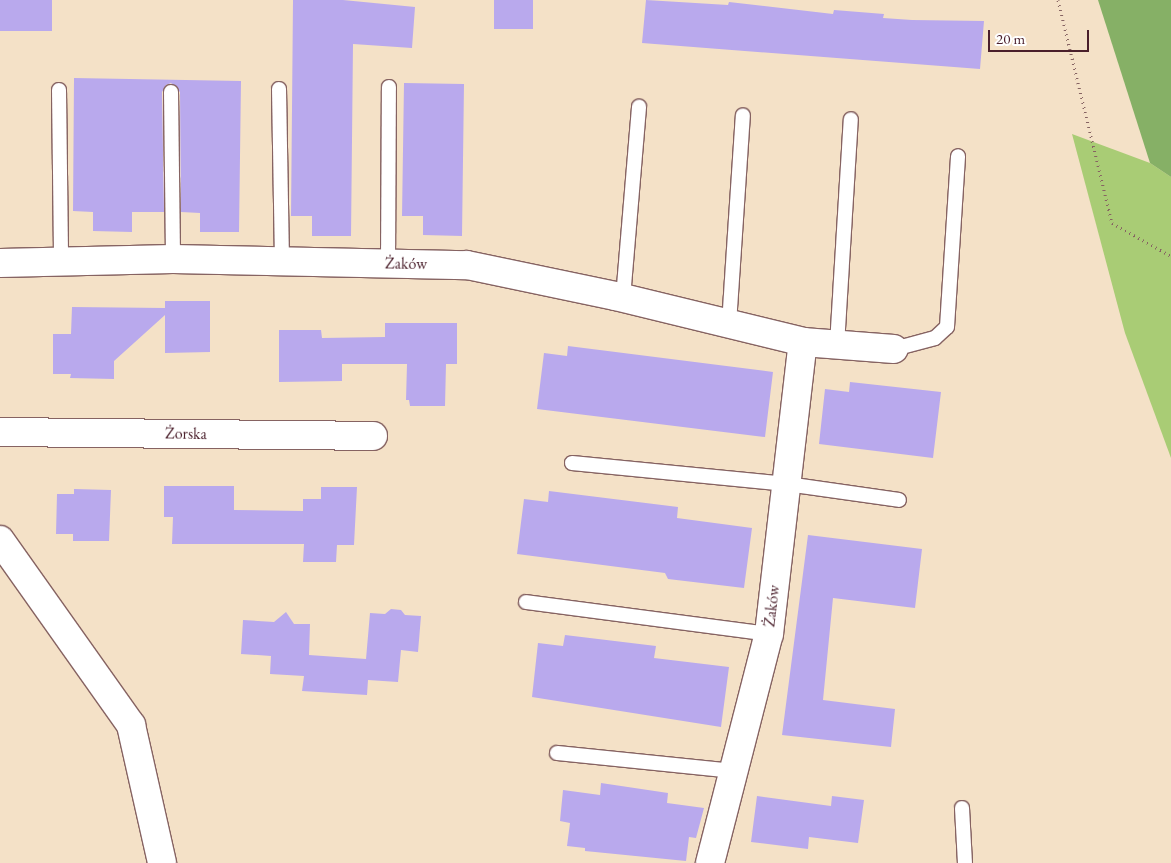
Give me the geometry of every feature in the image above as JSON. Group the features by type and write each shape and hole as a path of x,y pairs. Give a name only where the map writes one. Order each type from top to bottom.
{"street":[{"name":"Żaków","path":"0,263 173,260 467,266 622,298 803,342 894,349"},
{"name":"Żaków","path":"710,863 768,634 803,342"},
{"name":"Żorska","path":"0,432 373,436"},
{"path":"0,540 131,725 162,863"}],"lane":[{"path":"388,264 389,87"},
{"path":"279,89 282,262"},
{"path":"59,90 61,262"},
{"path":"171,92 173,260"},
{"path":"622,298 639,107"},
{"path":"729,324 743,115"},
{"path":"837,345 851,119"},
{"path":"894,349 935,338 947,328 958,156"},
{"path":"572,463 787,484 899,500"},
{"path":"526,602 768,634"},
{"path":"557,753 734,772"},
{"path":"962,808 965,863"}],"path":[{"path":"1058,0 1112,223 1171,256"}],"green space":[{"path":"1098,0 1171,0 1171,177 1150,163"},
{"path":"1072,134 1150,163 1171,177 1171,458 1125,333"}],"building":[{"path":"0,0 52,0 52,31 0,31"},
{"path":"293,0 343,0 415,7 412,48 353,44 351,236 312,236 312,216 291,216"},
{"path":"494,0 533,0 533,29 494,29"},
{"path":"646,0 728,5 729,2 833,14 834,10 884,14 883,18 912,20 984,21 980,69 642,43"},
{"path":"74,78 241,81 239,232 200,232 200,213 181,212 180,92 171,83 166,85 162,92 164,212 132,212 132,232 93,231 93,212 73,211"},
{"path":"404,83 464,84 462,236 423,235 423,216 402,216"},
{"path":"165,301 210,301 210,352 165,353 165,315 114,361 114,379 70,378 71,374 53,374 53,334 71,334 72,307 165,308"},
{"path":"385,323 457,323 457,364 446,364 445,406 410,406 409,400 406,400 407,364 342,364 342,381 279,382 279,330 321,330 322,338 385,337"},
{"path":"568,346 773,372 765,437 537,409 544,353 567,356"},
{"path":"850,382 941,392 933,458 819,444 825,389 849,392"},
{"path":"164,486 234,486 234,510 303,511 303,499 321,499 321,487 357,487 354,545 337,545 336,562 303,562 304,544 172,544 173,517 164,517"},
{"path":"74,489 111,490 109,541 73,541 73,534 56,534 57,494 74,494"},
{"path":"549,491 678,507 677,518 752,528 744,588 668,579 665,573 517,554 524,499 548,502"},
{"path":"808,535 922,549 915,608 833,598 823,700 895,709 891,747 782,735"},
{"path":"391,609 401,610 405,615 421,616 418,652 401,650 398,682 368,680 367,695 302,691 304,676 270,674 271,656 241,654 243,620 274,622 286,612 294,624 310,624 309,655 366,659 370,613 385,614"},
{"path":"565,635 656,646 654,658 729,667 721,727 532,697 538,643 563,646"},
{"path":"601,783 668,793 667,803 704,808 696,838 689,837 686,861 585,851 585,848 567,846 570,823 560,821 563,790 600,795"},
{"path":"757,796 831,806 832,796 864,800 858,843 809,837 808,849 751,842"}]}
